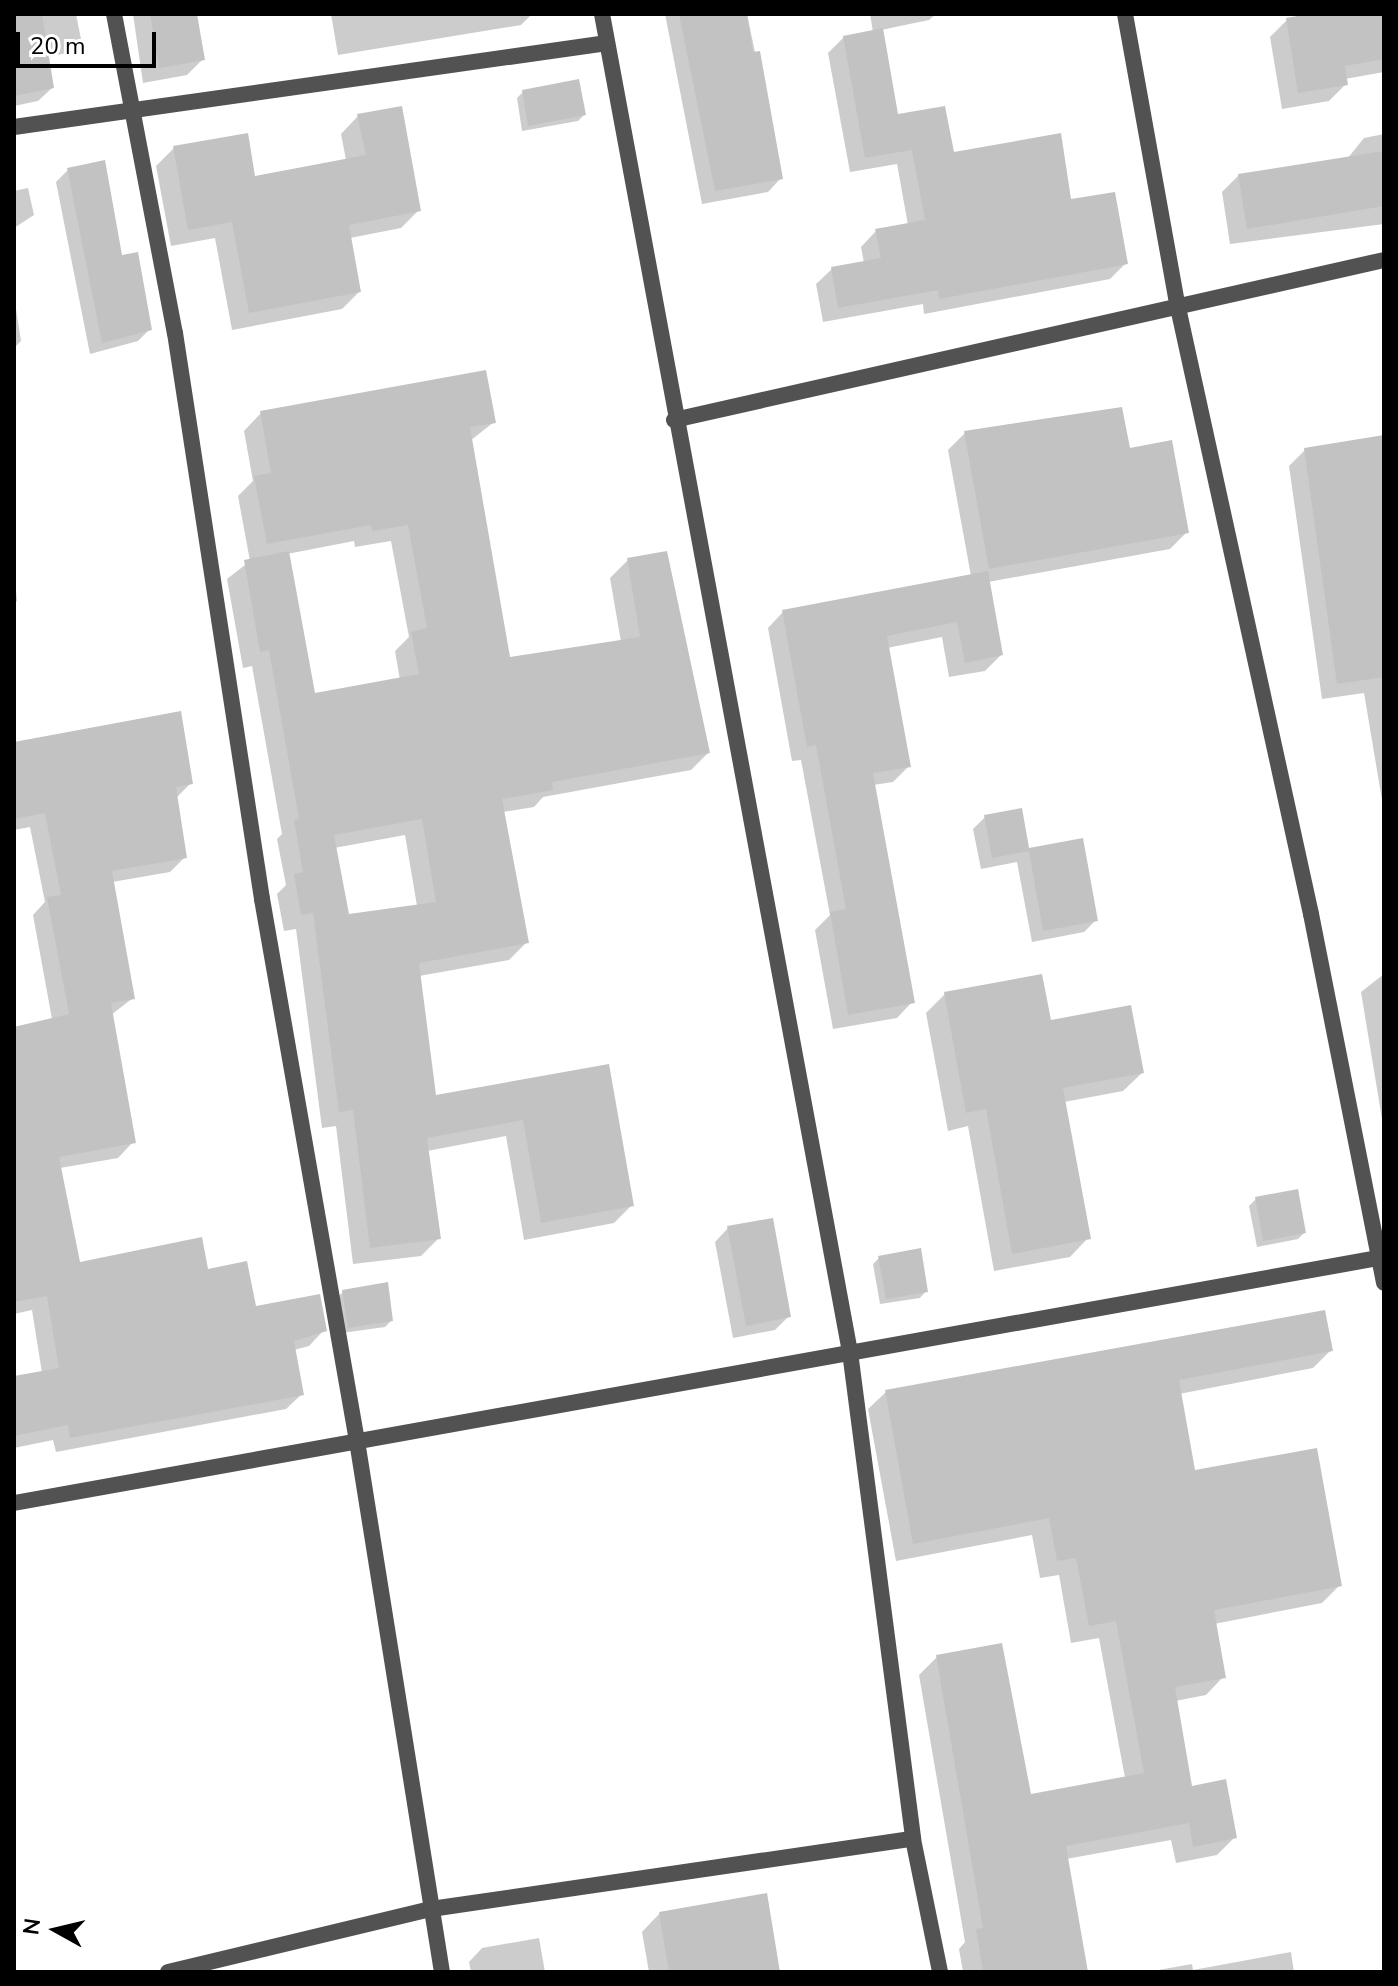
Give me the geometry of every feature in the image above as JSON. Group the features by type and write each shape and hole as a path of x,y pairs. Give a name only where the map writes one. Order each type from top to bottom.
{"street":[{"path":"114,14 134,110 215,583 262,899 357,1441 442,1972"},
{"path":"602,14 674,420 850,1352 913,1839 940,1972"},
{"path":"1125,14 1177,303 1311,914 1382,1257 1384,1283"},
{"path":"14,127 607,43"},
{"path":"674,420 1177,303 1384,260"},
{"path":"14,1503 1382,1257"},
{"path":"168,1972 431,1909 913,1839"}],"building":[{"path":"14,14 42,14 54,88 14,96"},
{"path":"150,14 197,14 205,60 159,68"},
{"path":"679,14 747,14 753,52 760,51 783,179 715,191"},
{"path":"1309,14 1384,14 1384,59 1345,66 1348,85 1298,93 1286,18"},
{"path":"883,28 898,114 945,106 954,152 1061,133 1071,199 1115,192 1128,264 939,299 938,290 838,308 831,267 881,258 875,229 925,220 912,150 865,158 843,36"},
{"path":"579,79 586,115 528,126 522,90"},
{"path":"402,106 421,211 349,225 361,292 249,313 232,222 188,230 173,146 248,133 255,176 366,155 357,114"},
{"path":"1384,151 1384,206 1247,229 1238,174"},
{"path":"105,160 122,255 138,252 152,330 102,343 67,168"},
{"path":"486,370 496,423 470,427 510,657 640,637 627,558 667,551 710,753 552,782 553,790 502,799 529,943 419,963 436,1095 609,1064 634,1206 541,1223 523,1120 427,1138 441,1239 370,1248 353,1110 339,1112 313,913 301,915 294,874 303,872 294,820 299,819 269,650 260,652 244,560 289,551 315,693 419,674 411,632 427,628 408,525 372,531 371,525 267,544 254,476 271,473 260,411","holes":["422,819 436,902 349,914 334,835"]},
{"path":"1122,407 1130,448 1172,440 1189,533 989,569 964,431"},
{"path":"1384,435 1384,677 1337,684 1304,448"},
{"path":"988,571 1003,655 965,663 957,622 887,636 911,767 873,773 915,1003 848,1015 830,912 846,909 816,745 807,747 782,610"},
{"path":"181,711 193,784 176,787 187,858 112,871 135,999 111,1003 136,1143 59,1157 80,1262 202,1237 208,1269 247,1261 256,1306 320,1294 327,1331 294,1341 304,1395 70,1438 68,1425 14,1436 14,1376 59,1368 47,1296 14,1302 14,1027 69,1014 47,897 61,895 45,813 14,819 14,742"},
{"path":"1022,808 1029,848 1083,838 1098,921 1043,931 1029,851 992,858 984,815"},
{"path":"1042,974 1051,1020 1131,1005 1144,1073 1063,1088 1091,1239 1012,1254 986,1109 966,1113 944,992"},
{"path":"1298,1189 1306,1233 1263,1241 1255,1197"},
{"path":"773,1218 791,1317 746,1326 727,1226"},
{"path":"921,1248 928,1292 886,1299 878,1256"},
{"path":"388,1282 393,1321 348,1328 342,1290"},
{"path":"1325,1310 1333,1351 1179,1380 1195,1470 1317,1448 1342,1586 1214,1610 1226,1678 1175,1687 1192,1786 1226,1779 1237,1838 1193,1847 1189,1823 1066,1846 1088,1972 983,1972 976,1929 983,1928 936,1655 1002,1643 1031,1794 1144,1773 1116,1621 1089,1626 1076,1558 1057,1561 1049,1518 913,1544 885,1390"},
{"path":"767,1893 780,1972 669,1972 659,1912"}]}
